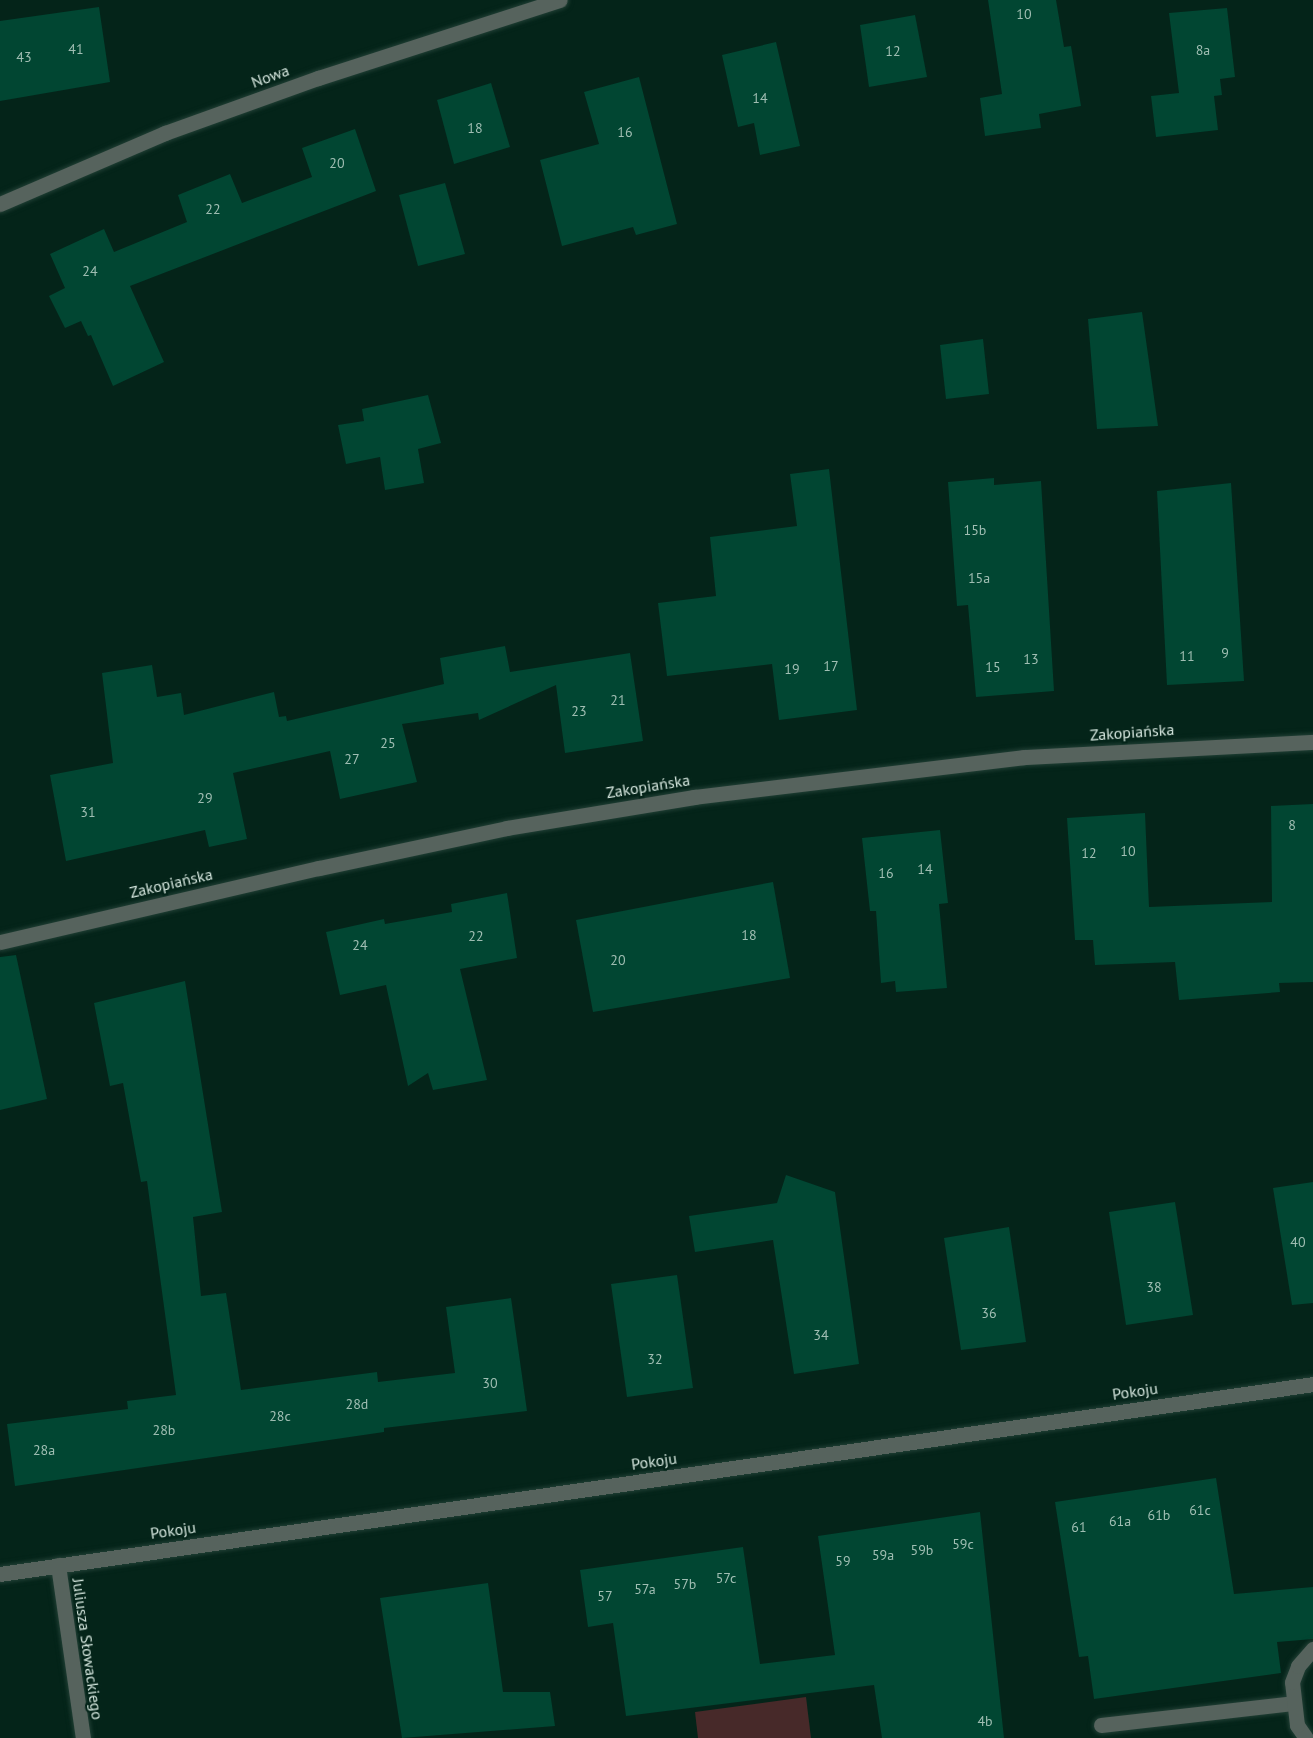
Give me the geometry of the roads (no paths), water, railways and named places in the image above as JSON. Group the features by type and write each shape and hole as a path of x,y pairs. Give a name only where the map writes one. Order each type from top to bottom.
{"street":[{"name":"Nowa","path":"0,204 176,129 361,63 560,0"},
{"name":"Zakopiańska","path":"0,942 386,854 694,797 1024,757 1313,742"},
{"name":"Pokoju","path":"0,1574 1313,1384"},
{"name":"Juliusza Słowackiego","path":"58,1565 83,1738"},
{"path":"1306,1738 1297,1725 1293,1703 1293,1682 1298,1666 1313,1649"},
{"path":"1101,1725 1293,1703"}]}
